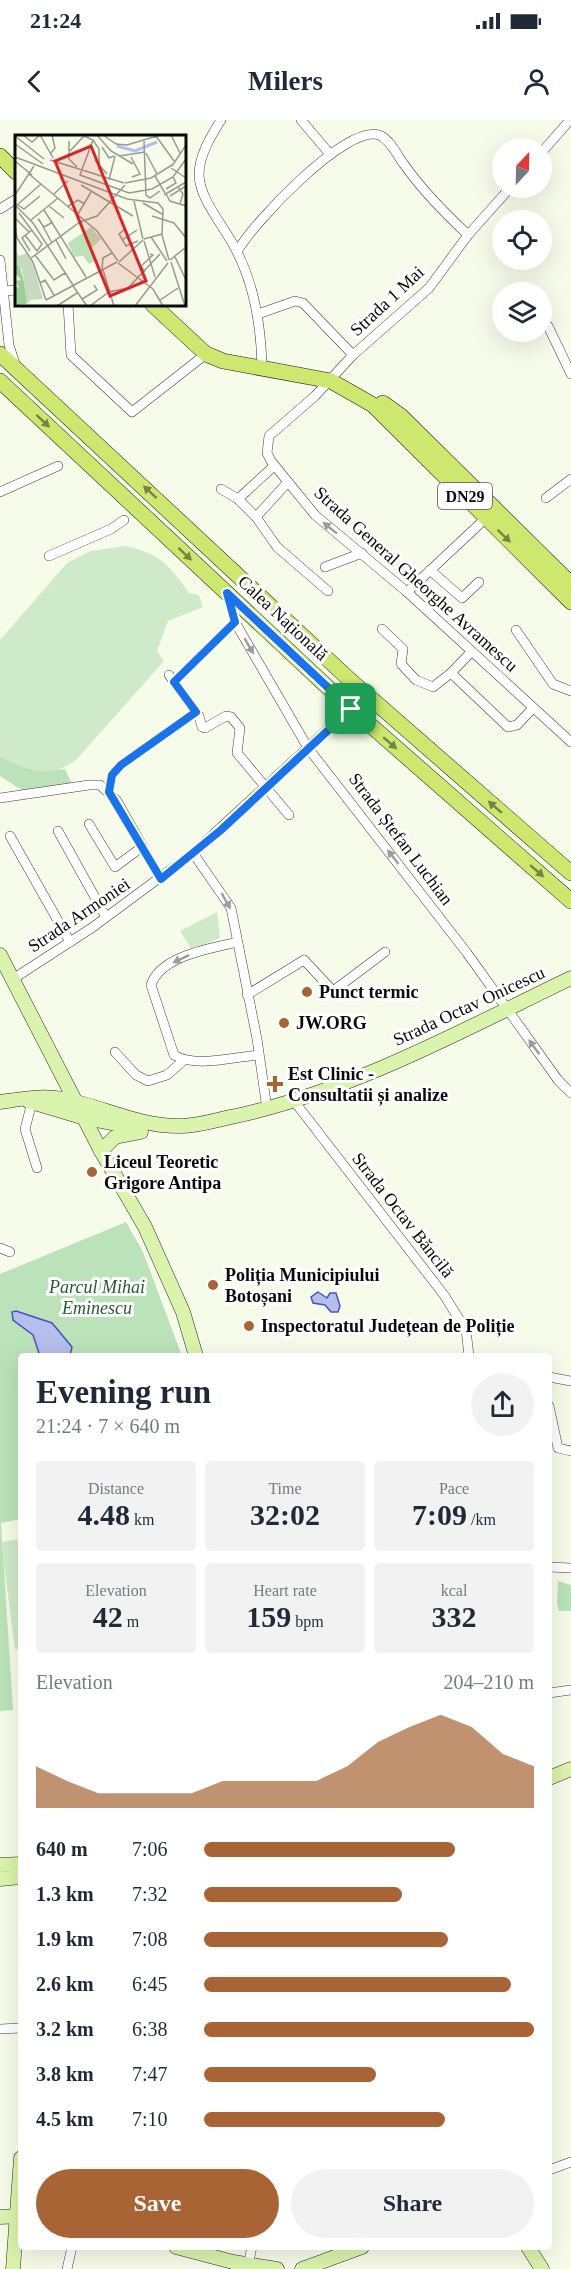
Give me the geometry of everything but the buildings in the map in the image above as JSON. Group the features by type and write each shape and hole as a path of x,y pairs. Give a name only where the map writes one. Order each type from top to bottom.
{"main road":[{"path":"0,156 15,171"},
{"name":"DN29","path":"154,306 206,354 224,362 330,381 356,394 394,424 571,602"},
{"name":"Calea Națională","path":"0,354 366,694 571,873"},
{"name":"Calea Națională","path":"0,381 351,709 571,901"},
{"name":"DN29","path":"356,394 373,396 401,416 571,584"}],"street":[{"path":"221,120 204,155 199,175 201,187 237,252 258,314 262,367"},
{"path":"300,120 329,153"},
{"path":"552,141 570,120"},
{"path":"237,252 246,235 260,219 329,153 368,135 380,135 390,144 425,193 468,235"},
{"name":"Strada 1 Mai","path":"330,381 353,355 429,288 468,235 501,198"},
{"path":"0,209 15,200"},
{"path":"0,264 9,345 17,369"},
{"path":"258,314 295,301 303,303 353,355"},
{"path":"68,306 71,355 132,412 206,354"},
{"path":"552,334 571,374"},
{"path":"238,500 274,466 267,453 269,436 330,381"},
{"path":"0,492 58,466"},
{"name":"Strada General Gheorghe Avramescu","path":"274,466 315,515 407,592 571,742"},
{"path":"546,498 571,479"},
{"path":"256,517 288,482"},
{"path":"221,489 238,500 256,517 277,548 328,591"},
{"path":"407,592 486,518"},
{"path":"49,556 111,529 124,520"},
{"path":"324,567 362,553"},
{"path":"430,570 462,598 479,582"},
{"name":"Strada Ștefan Luchian","path":"227,593 235,622 308,748 467,953 558,1080 571,1093"},
{"path":"235,622 171,679 196,712 202,727 206,728 226,716 231,717 240,729 236,751 289,815"},
{"path":"382,629 403,649 401,664 416,680 433,687 451,673 470,652"},
{"path":"516,630 553,684 571,691"},
{"path":"451,673 508,727 513,728 532,708"},
{"name":"Strada Armoniei","path":"13,979 161,879 193,854 366,694"},
{"path":"109,792 112,775 121,765 196,712"},
{"path":"0,798 89,784 100,785 109,792 161,879"},
{"path":"89,824 115,867 142,847"},
{"path":"58,831 106,917"},
{"path":"10,836 70,942"},
{"path":"193,854 231,908 267,1109"},
{"path":"237,942 191,955 163,968 154,976 151,985 174,1056 183,1061 258,1055"},
{"path":"248,995 304,960 333,991 385,952"},
{"path":"0,955 60,1075 145,1227 183,1312 195,1353"},
{"name":"Strada Octav Onicescu","path":"36,1099 76,1102 134,1119 178,1126 267,1109 375,1070 571,978"},
{"path":"115,1052 136,1075 148,1081 167,1075 183,1061"},
{"path":"37,1168 25,1128 36,1099 60,1075"},
{"path":"0,1102 36,1099 85,1118 150,1130"},
{"name":"Strada Octav Băncilă","path":"294,1101 444,1295 466,1330 469,1353"},
{"path":"101,1151 115,1137 178,1126"},
{"path":"0,1248 10,1252"},
{"path":"552,1378 571,1381"},
{"path":"552,1414 553,1448 571,1450"},
{"path":"552,1567 571,1568"},
{"path":"552,1693 571,1690"},
{"path":"552,1777 571,1769"},
{"path":"0,1865 18,1864"},
{"path":"0,1879 18,1877"},
{"path":"0,2029 18,2028"},
{"path":"552,2169 571,2162"},
{"path":"0,2217 18,2216"},
{"path":"12,2269 18,2224"},
{"path":"67,2269 71,2250"},
{"path":"188,2250 248,2265 277,2269"},
{"path":"248,2265 251,2250"},
{"path":"302,2269 352,2250"},
{"path":"530,2250 542,2269"}],"green space":[{"path":"126,546 148,553 164,562 189,593 199,595 203,607 168,621 157,651 164,661 77,759 58,770 39,771 20,766 0,756 0,640 67,563 90,551"},
{"path":"0,756 31,768 65,769 75,790 25,792 0,776"},
{"path":"217,912 220,938 192,950 180,931"},
{"name":"Parcul Mihai Eminescu","path":"126,1222 143,1252 181,1353 18,1353 18,1520 1,1523 13,1710 0,1711 0,1274"},
{"path":"18,1539 18,1649 15,1649 1,1542"},
{"path":"558,1581 571,1585 571,1611 559,1611"}],"water":[{"path":"318,1292 327,1298 330,1293 336,1293 340,1306 338,1312 331,1312 325,1305 313,1303 311,1297"},
{"path":"16,1311 52,1323 72,1347 71,1353 39,1353 33,1335 13,1320 12,1312"}],"place":[{"name":"Punct termic","path":"307,992"},
{"name":"JW.ORG","path":"284,1023"},
{"name":"Est Clinic - Consultatii și analize","path":"275,1084"},
{"name":"Liceul Teoretic Grigore Antipa","path":"92,1172"},
{"name":"Poliția Municipiului Botoșani","path":"213,1285"},
{"name":"Inspectoratul Județean de Poliție","path":"249,1326"}],"route":[{"path":"227,593 351,709 221,830 161,879 117,801 109,792 112,775 121,765 196,712 174,682 235,622 227,593"}]}
